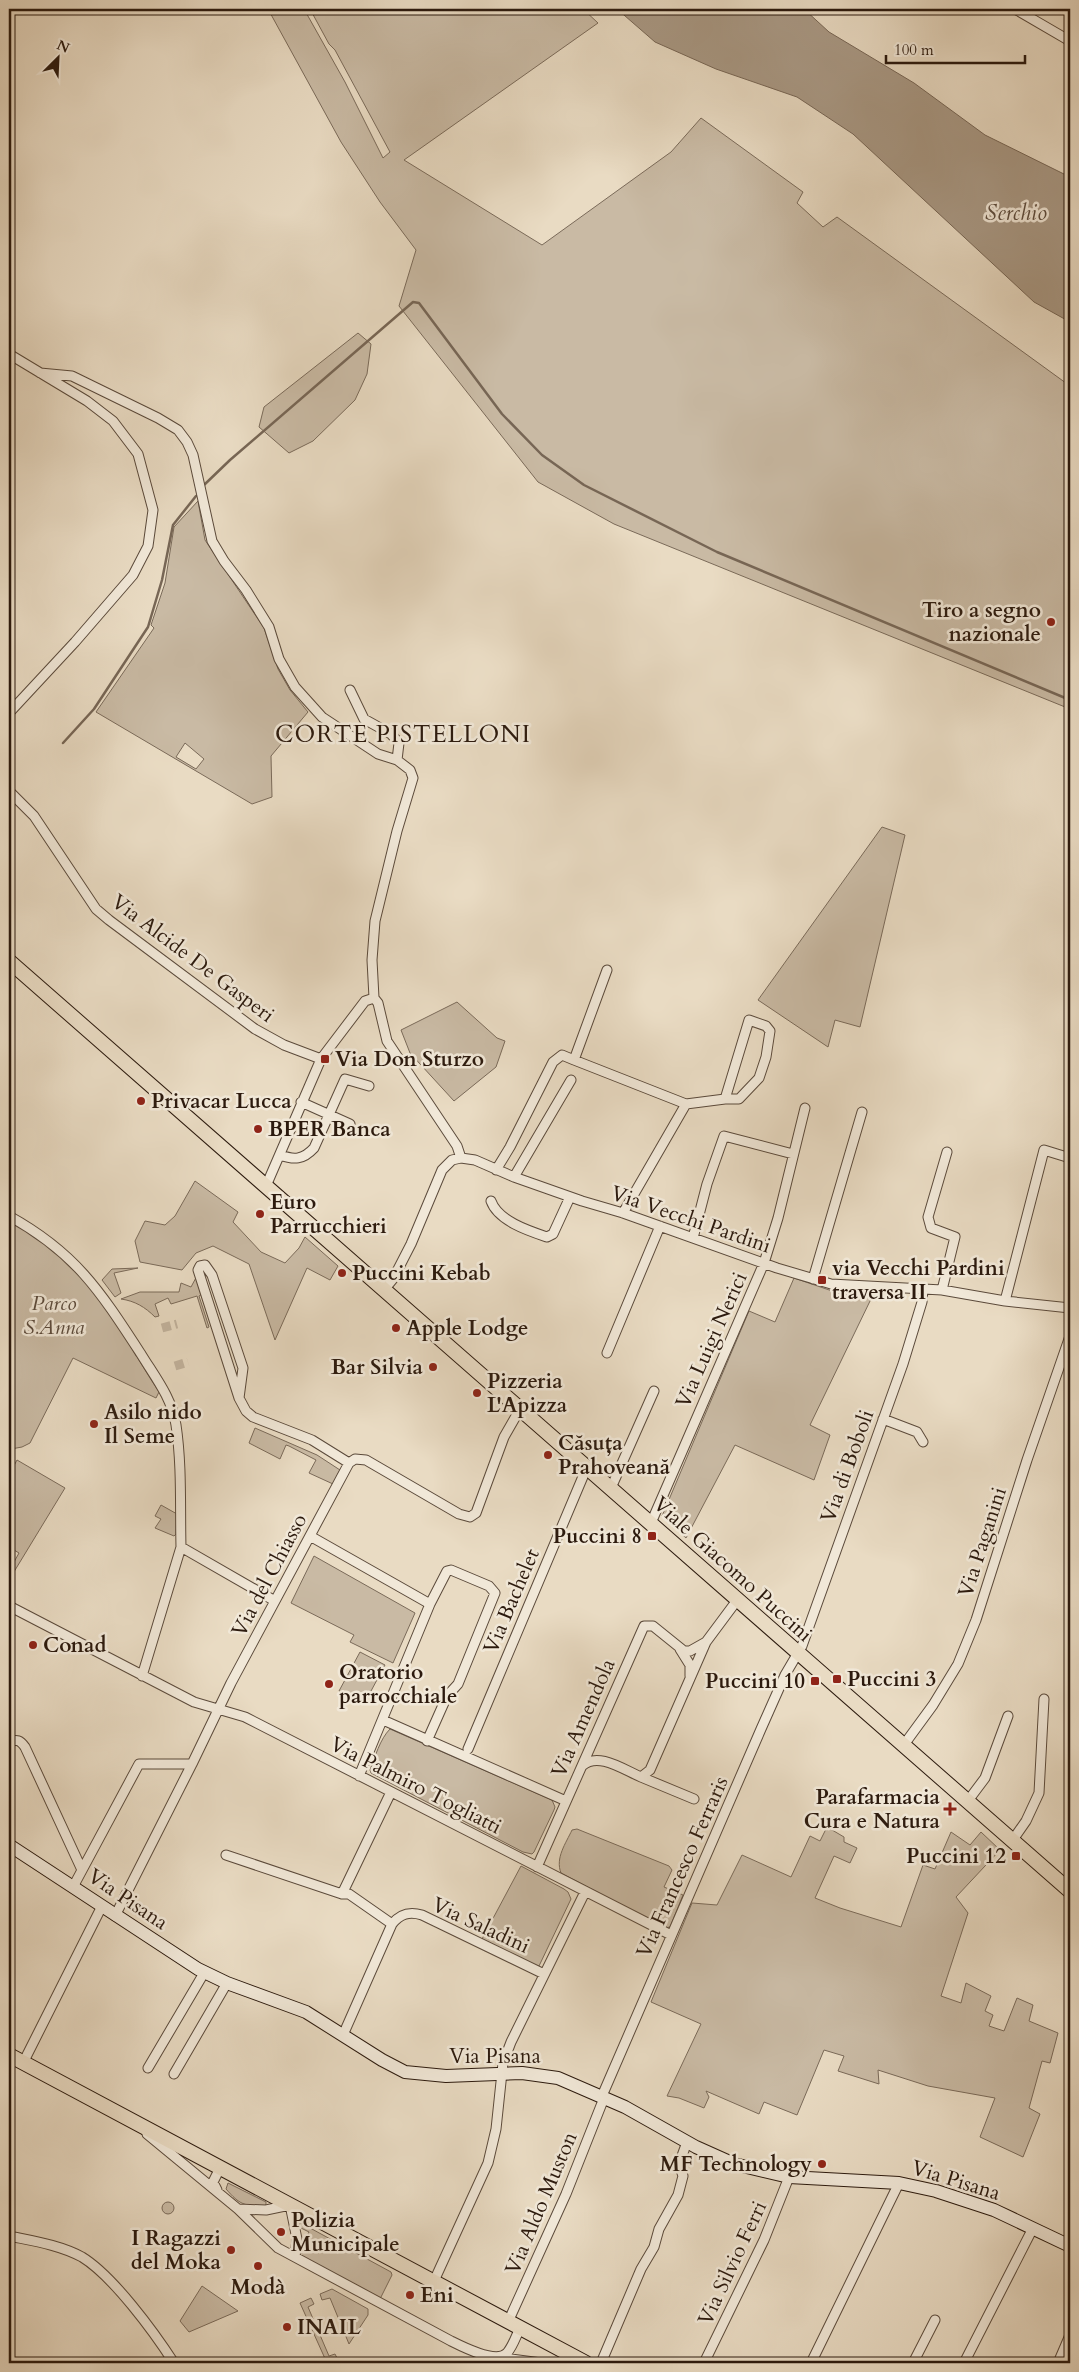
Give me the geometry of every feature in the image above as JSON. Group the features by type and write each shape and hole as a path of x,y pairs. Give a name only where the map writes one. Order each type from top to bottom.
{"main road":[{"name":"Viale Giacomo Puccini","path":"9,960 1070,1891"},
{"name":"Via Pisana","path":"9,1845 115,1916 204,1972 227,1983 306,2012 382,2060 406,2072 446,2076 503,2073 551,2076 603,2097 687,2142 734,2164 789,2177 899,2183 965,2199 1070,2246"},
{"path":"9,2055 434,2281 581,2362"}],"street":[{"path":"1015,9 1070,41"},
{"path":"9,354 87,401 113,421 138,454 153,510 148,546 133,575 75,642 9,713"},
{"path":"43,375 72,376 158,418 178,430 187,442 193,455 212,542 246,590 268,627 279,659 287,675 322,717 378,754 397,760 410,770 413,778 397,831 375,921 372,960 374,998 378,1003 386,1041 457,1146 461,1158 452,1160 442,1170 411,1244 393,1279 384,1290"},
{"path":"350,690 364,719 391,734 399,743 397,760"},
{"name":"Via Alcide De Gasperi","path":"9,792 34,816 96,908 109,920 255,1029 284,1045 320,1059"},
{"path":"574,1060 607,970"},
{"path":"266,1186 320,1059 365,1001 374,998"},
{"path":"496,1170 510,1147 553,1062 562,1055 686,1104 740,1099 759,1078 766,1057 770,1031 766,1026 749,1020 725,1099"},
{"path":"280,1155 297,1159 307,1155 314,1148 345,1079 369,1086"},
{"path":"514,1178 571,1080"},
{"path":"301,1102 350,1124"},
{"path":"623,1213 686,1104"},
{"name":"Via Luigi Nerici","path":"651,1523 764,1263 778,1218 805,1108"},
{"path":"813,1279 862,1112"},
{"path":"693,1238 707,1184 724,1136 793,1154"},
{"path":"1005,1301 1044,1150 1070,1158"},
{"path":"942,1290 956,1237 931,1228 928,1218 947,1152"},
{"name":"Via Vecchi Pardini","path":"461,1158 475,1160 514,1178 623,1213 813,1279 844,1285 942,1290 1005,1301 1070,1308"},
{"path":"491,1201 496,1212 504,1218 547,1238 554,1234 570,1197"},
{"path":"9,1216 44,1237 84,1272 113,1311 164,1390 176,1425 181,1547 142,1676"},
{"path":"607,1353 660,1226"},
{"path":"239,1398 243,1368 212,1274 205,1265 200,1266 198,1270 239,1398 246,1411 253,1418 312,1440 349,1463 355,1459 366,1460 459,1514 470,1517 476,1513 504,1437 520,1409"},
{"name":"Via di Boboli","path":"797,1653 802,1646 816,1612 836,1547 903,1364 922,1302 923,1288"},
{"name":"Via Paganini","path":"903,1746 933,1705 958,1664 976,1620 1027,1460 1070,1336"},
{"path":"611,1488 654,1391"},
{"path":"883,1419 917,1432 923,1442"},
{"name":"Via del Chiasso","path":"115,1916 220,1709 231,1683 349,1463"},
{"name":"Via Bachelet","path":"468,1749 587,1467"},
{"path":"310,1536 430,1604"},
{"path":"181,1547 275,1601"},
{"path":"359,1776 430,1604 447,1571 452,1570 489,1586 495,1593 458,1684 447,1696 428,1741"},
{"path":"641,1777 650,1770 706,1642 738,1600"},
{"name":"Via Palmiro Togliatti","path":"9,1606 194,1702 245,1717 670,1935"},
{"name":"Via Amendola","path":"537,1867 644,1626 653,1626 680,1649 690,1665 690,1681"},
{"path":"680,1649 690,1651 706,1642"},
{"name":"Via Francesco Ferraris","path":"603,2097 670,1935 769,1711 797,1653"},
{"path":"1012,1841 1026,1821 1039,1793 1044,1699"},
{"path":"967,1802 985,1778 1008,1716"},
{"path":"383,1720 566,1801"},
{"path":"9,1742 15,1739 26,1747 82,1870"},
{"path":"592,1744 599,1759"},
{"path":"580,1768 586,1762 599,1759 694,1799"},
{"path":"73,1887 139,1764 192,1764"},
{"path":"342,1894 391,1792"},
{"path":"226,1855 342,1894 349,1894 392,1924 343,2035"},
{"path":"434,2281 488,2163 496,2129 503,2063 511,2042 585,1892"},
{"path":"23,2063 102,1906"},
{"name":"Via Saladini","path":"392,1924 402,1914 413,1912 544,1974"},
{"path":"148,2068 204,1972"},
{"path":"174,2074 227,1983"},
{"name":"Via Aldo Muston","path":"497,2357 508,2350 514,2325 603,2097"},
{"path":"130,2120 238,2209 267,2239 295,2257 472,2351 497,2357 542,2363"},
{"path":"600,2363 641,2269 654,2247 659,2229 678,2195 682,2176 679,2164 687,2142"},
{"path":"218,2192 213,2182 220,2168"},
{"name":"Via Silvio Ferri","path":"704,2363 764,2240 789,2177"},
{"path":"811,2363 899,2183"},
{"path":"238,2209 266,2210 290,2205 297,2239 295,2257"},
{"path":"964,2363 1033,2228"},
{"path":"9,2236 66,2250 93,2265 122,2296 174,2363"},
{"path":"913,2363 936,2320"},
{"path":"1058,2363 1070,2335"}],"green space":[{"path":"268,9 304,9 345,82 383,158 390,152 335,50 329,44 310,9 583,9 598,23 404,160 542,245 671,152 701,118 803,192 797,203 823,227 837,217 1070,386 1070,709 614,524 538,482 399,306 416,250 380,202 341,142"},
{"path":"358,333 371,344 367,374 355,400 313,441 289,453 259,427 264,407"},
{"path":"198,501 205,540 264,628 278,669 290,690 308,712 271,756 272,797 252,804 96,712 154,628 151,625 165,583 174,527","holes":["185,743 204,759 196,769 176,757"]},
{"path":"882,827 905,835 860,1027 835,1020 828,1047 758,1000"},
{"path":"457,1002 497,1038 505,1041 496,1067 454,1101 410,1053 401,1030"},
{"path":"195,1181 238,1212 233,1222 261,1252 285,1263 299,1248 305,1237 338,1266 330,1280 307,1268 275,1340 249,1264 213,1246 196,1253 182,1270 140,1262 135,1241 145,1221 165,1225 175,1216"},
{"name":"Parco S.Anna","path":"9,1221 35,1236 75,1267 109,1312 159,1392 156,1398 73,1358 30,1443 11,1449 9,1456"},
{"path":"138,1268 114,1273 121,1293 115,1297 102,1280 112,1269"},
{"path":"197,1268 204,1293 199,1296 209,1327 207,1328 197,1296 171,1304 168,1298 155,1304 159,1316 155,1317 140,1305 121,1299 140,1292 179,1292 181,1283 191,1287 198,1274 194,1271"},
{"path":"794,1278 844,1295 858,1293 871,1299 810,1425 830,1435 814,1480 735,1445 686,1538 662,1516 749,1311 775,1322"},
{"path":"255,1428 317,1455 340,1470 333,1484 309,1473 316,1460 289,1446 286,1445 280,1459 249,1443"},
{"path":"17,1460 65,1488 9,1580 9,1571 19,1553 9,1547 9,1475"},
{"path":"161,1505 177,1514 176,1534 174,1536 155,1528 161,1519 155,1516"},
{"path":"314,1556 415,1613 393,1663 350,1642 354,1635 291,1603"},
{"path":"360,1652 385,1665 364,1704 339,1691"},
{"path":"390,1729 552,1800 555,1807 554,1810 534,1852 532,1854 523,1852 371,1773 370,1770 378,1748"},
{"path":"827,1827 844,1837 844,1842 857,1848 850,1863 834,1856 815,1898 901,1927 923,1865 935,1869 951,1832 970,1845 981,1832 1000,1850 956,1897 968,1913 941,1996 961,2003 966,1983 991,1996 985,2011 993,2015 989,2026 1004,2031 1017,1998 1033,2005 1029,2021 1058,2033 1050,2063 1042,2061 1029,2108 1040,2114 1023,2157 980,2137 995,2098 928,2086 878,2070 879,2084 838,2071 844,2056 824,2050 797,2115 764,2102 759,2114 706,2091 709,2097 704,2108 679,2098 667,2096 701,2024 651,2002 692,1903 717,1905 742,1855 791,1877 810,1836 820,1841"},
{"path":"577,1829 669,1866 672,1870 664,1887 683,1895 670,1927 665,1928 561,1873 560,1856 572,1830"},
{"path":"521,1866 564,1889 568,1892 571,1899 539,1966 482,1939"},
{"path":"228,2183 266,2202 265,2206 243,2204 226,2189"},
{"path":"166,2202 170,2202 174,2208 170,2214 166,2214 162,2210 162,2206"},
{"path":"299,2222 391,2272 392,2275 379,2301 300,2258 302,2245 309,2232 299,2227 296,2223"},
{"path":"202,2286 238,2311 189,2332 180,2321"},
{"path":"332,2289 368,2309 368,2315 349,2344 330,2298 322,2300 320,2294"},
{"path":"311,2298 314,2304 308,2307 329,2356 335,2354 337,2358 332,2363 327,2363 300,2303"}],"water":[{"name":"Serchio","path":"617,9 804,9 829,32 914,83 985,135 1070,177 1070,322 1034,302 853,134 797,97 716,69 655,42"}],"waterway":[{"path":"204,485 230,460 413,302 419,303 502,414 542,455 584,485 717,552 1070,700"},
{"path":"63,743 94,709 148,627 162,580 173,525 196,496"}],"tunnel":[{"path":"162,1328 177,1324"},
{"path":"175,1366 188,1362"}],"railway":[{"path":"9,2360 16,2363"}],"place":[{"name":"Tiro a segno nazionale","path":"1051,622"},
{"name":"Via Don Sturzo","path":"325,1059"},
{"name":"Privacar Lucca","path":"141,1101"},
{"name":"BPER Banca","path":"258,1129"},
{"name":"Euro Parrucchieri","path":"260,1214"},
{"name":"Puccini Kebab","path":"342,1273"},
{"name":"via Vecchi Pardini traversa II","path":"822,1280"},
{"name":"Apple Lodge","path":"396,1328"},
{"name":"Bar Silvia","path":"433,1367"},
{"name":"Pizzeria L'Apizza","path":"477,1393"},
{"name":"Asilo nido Il Seme","path":"94,1424"},
{"name":"Căsuța Prahoveană","path":"548,1455"},
{"name":"Puccini 8","path":"652,1536"},
{"name":"Conad","path":"33,1645"},
{"name":"Puccini 3","path":"837,1679"},
{"name":"Puccini 10","path":"815,1681"},
{"name":"Oratorio parrocchiale","path":"329,1684"},
{"name":"Parafarmacia Cura e Natura","path":"950,1809"},
{"name":"Puccini 12","path":"1016,1856"},
{"name":"MF Technology","path":"822,2164"},
{"name":"Polizia Municipale","path":"281,2232"},
{"name":"I Ragazzi del Moka","path":"231,2250"},
{"name":"Modà","path":"258,2266"},
{"name":"Eni","path":"410,2295"},
{"name":"INAIL","path":"287,2327"}],"district":[{"name":"CORTE PISTELLONI","path":"403,734"}]}
